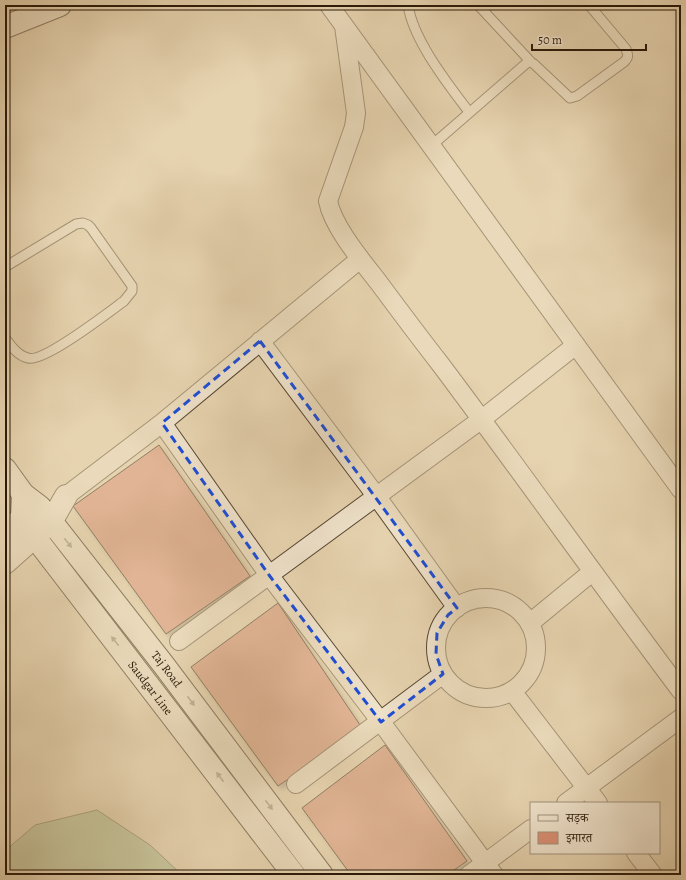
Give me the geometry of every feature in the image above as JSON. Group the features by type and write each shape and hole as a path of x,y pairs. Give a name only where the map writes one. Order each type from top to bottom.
{"main road":[{"path":"5,27 60,5"},
{"name":"Taj Road","path":"5,469 34,510 163,664 322,875"},
{"path":"5,534 34,510 66,496"},
{"name":"Saudgar Line","path":"34,510 34,536 294,875"},
{"path":"5,563 34,536"}],"street":[{"path":"329,5 681,490"},
{"path":"344,26 356,113 354,128 328,201 334,220 360,259 482,419 592,572 681,691"},
{"path":"66,496 162,423 360,259"},
{"path":"260,341 377,497 457,608"},
{"path":"179,641 482,419 576,344"},
{"path":"162,423 269,575 490,869"},
{"path":"530,623 592,572"},
{"path":"482,597 501,600 517,608 530,623 536,641 535,660 526,678 512,691 494,697 475,697 457,688 443,674 436,654 438,633 448,615 457,608 464,602 482,597"},
{"path":"296,784 381,722 443,674"},
{"path":"512,691 597,802"},
{"path":"567,802 681,718"},
{"path":"469,875 490,869 530,830"},
{"path":"637,854 652,875"}],"lane":[{"path":"408,5 412,20 434,64 469,112"},
{"path":"478,5 531,62 570,98 577,96 628,58 626,49 588,5"},
{"path":"431,146 526,63 531,62"},
{"path":"5,267 76,224 83,223 91,228 132,286 132,291 124,301 56,348 35,359 28,358 20,354 5,338"}],"highlighted area":[{"path":"260,341 457,608 448,615 437,633 436,654 443,674 381,722 269,575 162,423"}],"green space":[{"path":"97,810 150,845 182,875 5,875 5,851 35,825"}],"building":[{"path":"159,445 250,576 166,634 73,506"},
{"path":"278,603 362,728 278,786 191,667"},
{"path":"385,745 467,861 447,875 351,875 302,808"}]}
